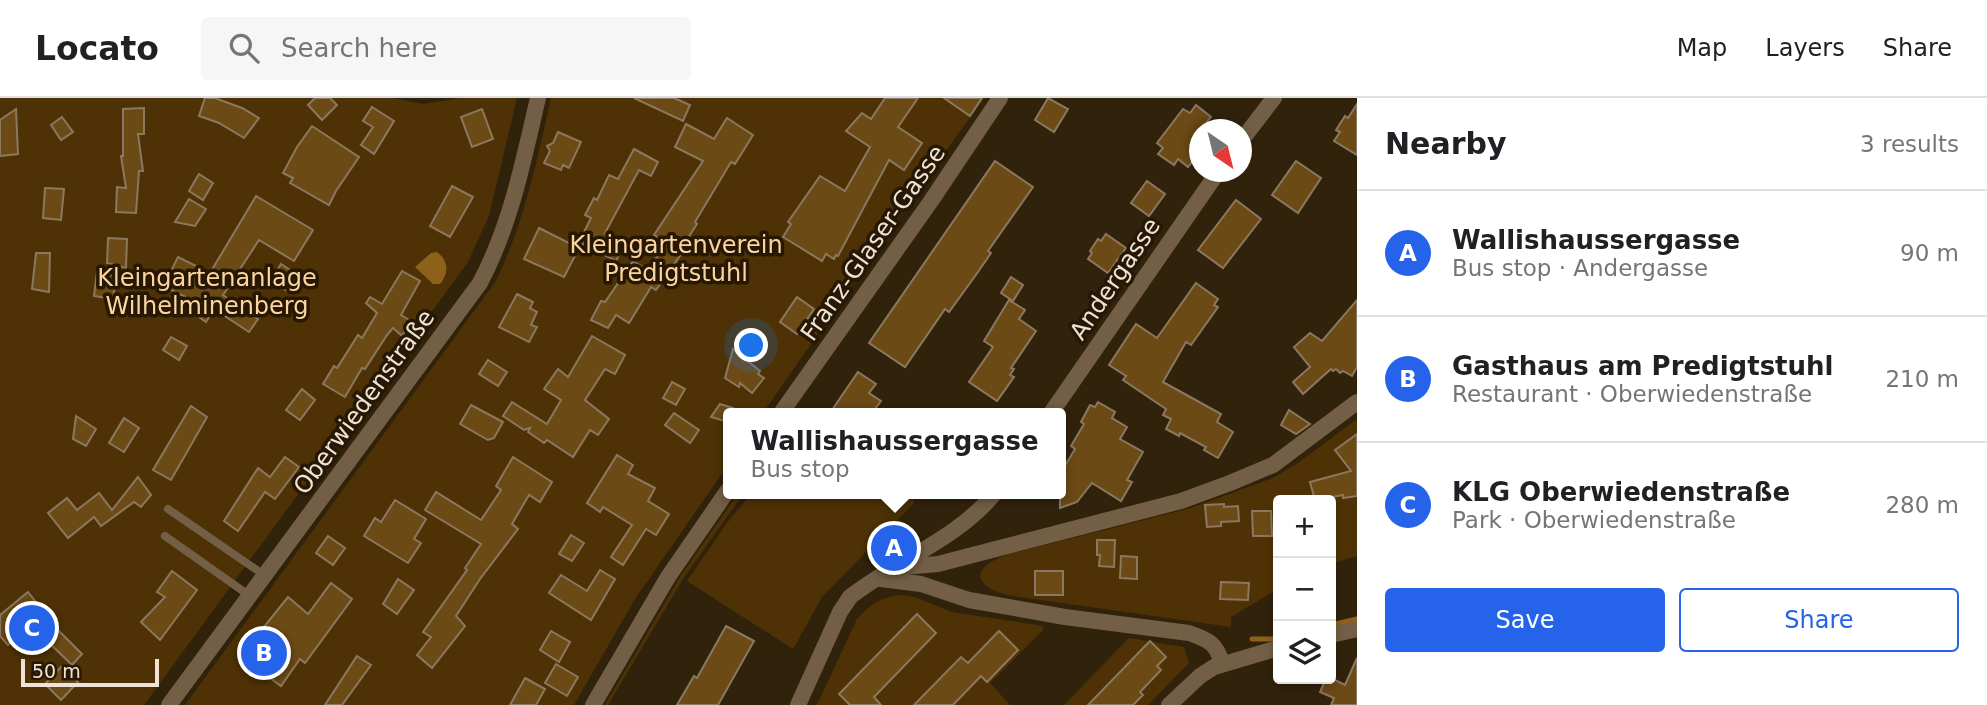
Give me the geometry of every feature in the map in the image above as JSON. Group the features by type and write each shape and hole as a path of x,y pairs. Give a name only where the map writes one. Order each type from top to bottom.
{"street":[{"name":"Oberwiedenstraße","path":"169,705 480,283 515,201 538,98"},
{"name":"Franz-Glaser-Gasse","path":"785,408 932,201 1000,98"},
{"path":"1252,127 1274,98"},
{"name":"Andergasse","path":"1054,408 1211,182"},
{"path":"877,579 904,567 938,564 1181,501 1230,483 1273,465 1357,402"},
{"path":"593,705 668,576 723,497"},
{"path":"798,705 840,612 850,597 960,525 989,499"},
{"path":"877,579 907,580 969,600 1065,617 1189,633 1217,647 1222,663"},
{"path":"1336,634 1357,629"},
{"path":"1169,705 1200,676 1222,663 1273,649"}],"lane":[{"path":"168,509 264,575"},
{"path":"165,536 250,596"}],"green space":[{"name":"Kleingartenanlage Wilhelminenberg","path":"0,98 392,98 423,104 461,98 517,98 489,216 468,262 144,705 0,705"},
{"name":"Kleingartenverein Predigtstuhl","path":"551,98 984,98 766,408 723,408 723,472 635,599 574,705 185,705 496,281 522,214"},
{"path":"1357,419 1357,556 1336,562 1336,495 1273,495 1273,592 1231,617 1231,627 1012,596 990,588 980,578 985,567 1006,555 1191,508 1273,478"},
{"path":"734,499 740,499 683,579 608,705 605,705 680,577"},
{"path":"747,499 913,499 914,503 822,597 793,649 687,581"},
{"path":"900,595 915,597 952,612 1044,626 990,683 1010,705 817,705 857,619 876,603"},
{"path":"1129,638 1184,647 1189,663 1148,705 1064,705"}],"shaded area":[{"path":"437,252 446,263 446,271 440,284 433,284 415,267 431,253"}],"building":[{"path":"205,98 215,98 242,108 259,118 244,138 219,123 199,116"},
{"path":"315,98 330,98 337,105 322,120 308,105"},
{"path":"634,98 674,98 690,105 683,121"},
{"path":"885,98 918,98 898,127 922,143 904,170 889,160 838,256 834,259 826,254 822,261 783,237 791,224 788,222 820,176 845,191 870,147 846,131 862,113 871,119"},
{"path":"944,98 982,98 970,116"},
{"path":"1048,98 1068,109 1054,132 1035,120"},
{"path":"1357,104 1357,155 1334,141 1340,132 1336,130"},
{"path":"1196,105 1211,117 1189,119 1189,166 1178,159 1174,165 1158,154 1163,148 1157,143 1183,109 1190,113"},
{"path":"372,107 394,121 374,154 361,145 373,127 363,121"},
{"path":"144,108 144,134 138,134 143,171 139,171 136,213 116,212 117,187 126,188 121,156 123,109"},
{"path":"16,109 18,154 0,156 0,120"},
{"path":"482,109 493,139 472,147 461,117"},
{"path":"62,117 73,132 61,140 51,125"},
{"path":"727,118 753,135 735,164 731,162 695,222 697,224 686,241 689,243 656,290 651,287 629,323 616,315 608,328 591,320 601,301 605,302 633,261 648,270 666,243 654,235 703,161 675,147 686,124 714,139"},
{"path":"312,126 359,157 329,205 290,183 293,178 283,173"},
{"path":"558,132 581,142 569,168 563,165 561,170 544,163 550,151 547,146 553,143"},
{"path":"634,149 658,162 651,176 639,170 605,233 625,243 616,261 579,242 591,218 585,215 594,198 597,200 609,175 618,179"},
{"path":"995,161 1033,187 988,251 991,253 978,272 949,312 945,309 905,367 869,343"},
{"path":"1296,161 1321,178 1298,213 1272,195"},
{"path":"199,174 213,183 203,200 189,191"},
{"path":"1147,181 1165,194 1149,216 1131,203"},
{"path":"452,186 473,197 450,237 430,226"},
{"path":"45,188 64,189 61,220 43,218"},
{"path":"256,196 313,230 294,261 259,240 223,295 258,319 249,332 214,309 206,322 192,312 198,303 167,288 171,280 167,279 178,257 210,273"},
{"path":"189,199 206,209 195,226 175,222"},
{"path":"1236,200 1261,219 1223,268 1198,250"},
{"path":"539,228 579,248 564,277 524,259"},
{"path":"1106,234 1126,248 1108,273 1088,259 1098,239 1101,241"},
{"path":"108,238 127,239 126,268 107,263"},
{"path":"36,253 50,253 49,292 32,289"},
{"path":"281,264 298,275 287,291 271,281"},
{"path":"402,271 420,281 401,315 411,321 402,336 393,328 365,369 362,368 345,397 323,384 358,335 362,338 377,313 366,303 370,297 382,304"},
{"path":"97,272 116,276 113,299 94,296"},
{"path":"1011,277 1023,285 1013,301 1001,293"},
{"path":"1196,283 1218,299 1214,305 1218,307 1191,345 1186,342 1163,382 1221,414 1217,422 1233,432 1218,458 1204,450 1206,447 1166,429 1171,419 1163,415 1166,409 1123,380 1126,376 1109,365 1136,324 1157,338"},
{"path":"517,294 533,302 530,308 537,312 531,325 537,327 529,342 499,327"},
{"path":"797,297 814,309 797,334 780,322"},
{"path":"1009,300 1025,310 1019,319 1036,331 1011,368 1014,369 1010,375 1014,377 997,401 969,382 993,347 984,341"},
{"path":"1357,300 1357,367 1352,376 1331,369 1303,394 1293,382 1310,367 1294,347 1310,333 1322,341"},
{"path":"592,336 625,355 615,374 605,369 585,400 609,419 598,435 590,430 573,457 547,440 544,443 528,432 530,428 524,430 503,416 512,402 547,424 561,400 544,389 558,369 568,377"},
{"path":"171,337 187,346 179,360 163,350"},
{"path":"733,349 760,371 758,374 764,378 752,393 740,383 739,387 725,378"},
{"path":"488,360 507,372 498,386 479,374"},
{"path":"858,372 876,384 869,393 881,401 876,408 833,408"},
{"path":"672,382 685,389 676,405 663,398"},
{"path":"302,389 315,400 300,420 286,410"},
{"path":"1098,402 1115,412 1112,418 1127,427 1120,439 1143,452 1127,480 1132,482 1121,501 1092,483 1077,502 1060,508 1060,499 1066,499 1066,464 1075,449 1071,446 1084,424 1081,422 1090,405 1095,407"},
{"path":"720,404 733,408 723,408 723,421 711,417"},
{"path":"471,405 503,422 494,438 488,440 460,424"},
{"path":"191,406 207,417 171,480 153,470"},
{"path":"1289,410 1310,424 1296,434 1281,425"},
{"path":"674,413 699,430 690,443 665,425"},
{"path":"76,416 96,429 86,446 73,439"},
{"path":"124,418 139,428 124,452 109,443"},
{"path":"1357,434 1357,496 1343,498 1343,495 1314,495 1310,482 1351,471 1335,450"},
{"path":"617,455 633,465 628,474 655,488 648,501 669,514 656,535 646,529 623,565 611,557 632,525 603,507 600,512 587,503"},
{"path":"285,457 299,467 275,499 265,492 238,531 224,521 258,468 270,477"},
{"path":"513,457 552,482 540,502 529,495 512,524 518,529 456,616 465,626 432,668 417,655 431,637 423,632 467,570 465,568 481,544 425,510 436,492 481,520 501,490 496,486"},
{"path":"138,477 151,495 141,507 134,502 101,526 94,517 68,538 48,513 67,498 77,510 99,493 112,510"},
{"path":"395,500 426,519 414,539 421,543 408,563 364,536 375,518 381,522"},
{"path":"1224,504 1224,507 1238,506 1239,521 1221,522 1221,526 1207,527 1205,505"},
{"path":"1252,511 1271,511 1272,536 1253,536"},
{"path":"571,535 584,543 572,561 559,554"},
{"path":"328,536 345,548 333,565 316,553"},
{"path":"1097,540 1115,540 1114,567 1099,566"},
{"path":"1121,556 1137,557 1137,579 1120,578"},
{"path":"600,570 615,579 591,620 549,593 561,575 587,591"},
{"path":"172,571 197,590 160,640 141,622 165,597 157,592"},
{"path":"1035,571 1063,571 1063,595 1035,595"},
{"path":"398,579 414,590 397,614 383,604"},
{"path":"1221,582 1249,583 1248,600 1220,599"},
{"path":"331,583 352,599 305,663 300,659 281,686 266,675 283,653 259,633 288,597 308,614"},
{"path":"28,592 60,632 82,654 72,665 40,634 32,642 23,631 8,645 0,636 0,615"},
{"path":"917,614 936,633 874,697 881,705 850,705 839,694"},
{"path":"726,626 754,641 718,705 677,705 694,676 697,678"},
{"path":"551,631 570,642 559,662 540,650"},
{"path":"999,631 1018,650 987,682 981,676 953,705 914,705 961,657 968,663"},
{"path":"1150,641 1166,657 1157,666 1161,670 1140,692 1143,695 1133,705 1088,705"},
{"path":"357,656 371,665 342,705 325,705"},
{"path":"1357,658 1357,705 1331,705 1334,698 1320,692 1324,684 1336,684 1336,680 1345,685"},
{"path":"556,664 578,677 567,696 545,683"},
{"path":"62,666 78,682 61,700 45,684"},
{"path":"525,678 545,689 536,705 510,705"}],"waterway":[{"path":"1336,624 1357,619"},
{"path":"1252,639 1273,639"}],"place":[{"name":"Wallishaussergasse","path":"894,548"},
{"name":"KLG Oberwiedenstraße","path":"32,628"},
{"name":"Gasthaus am Predigtstuhl","path":"264,653"}]}
